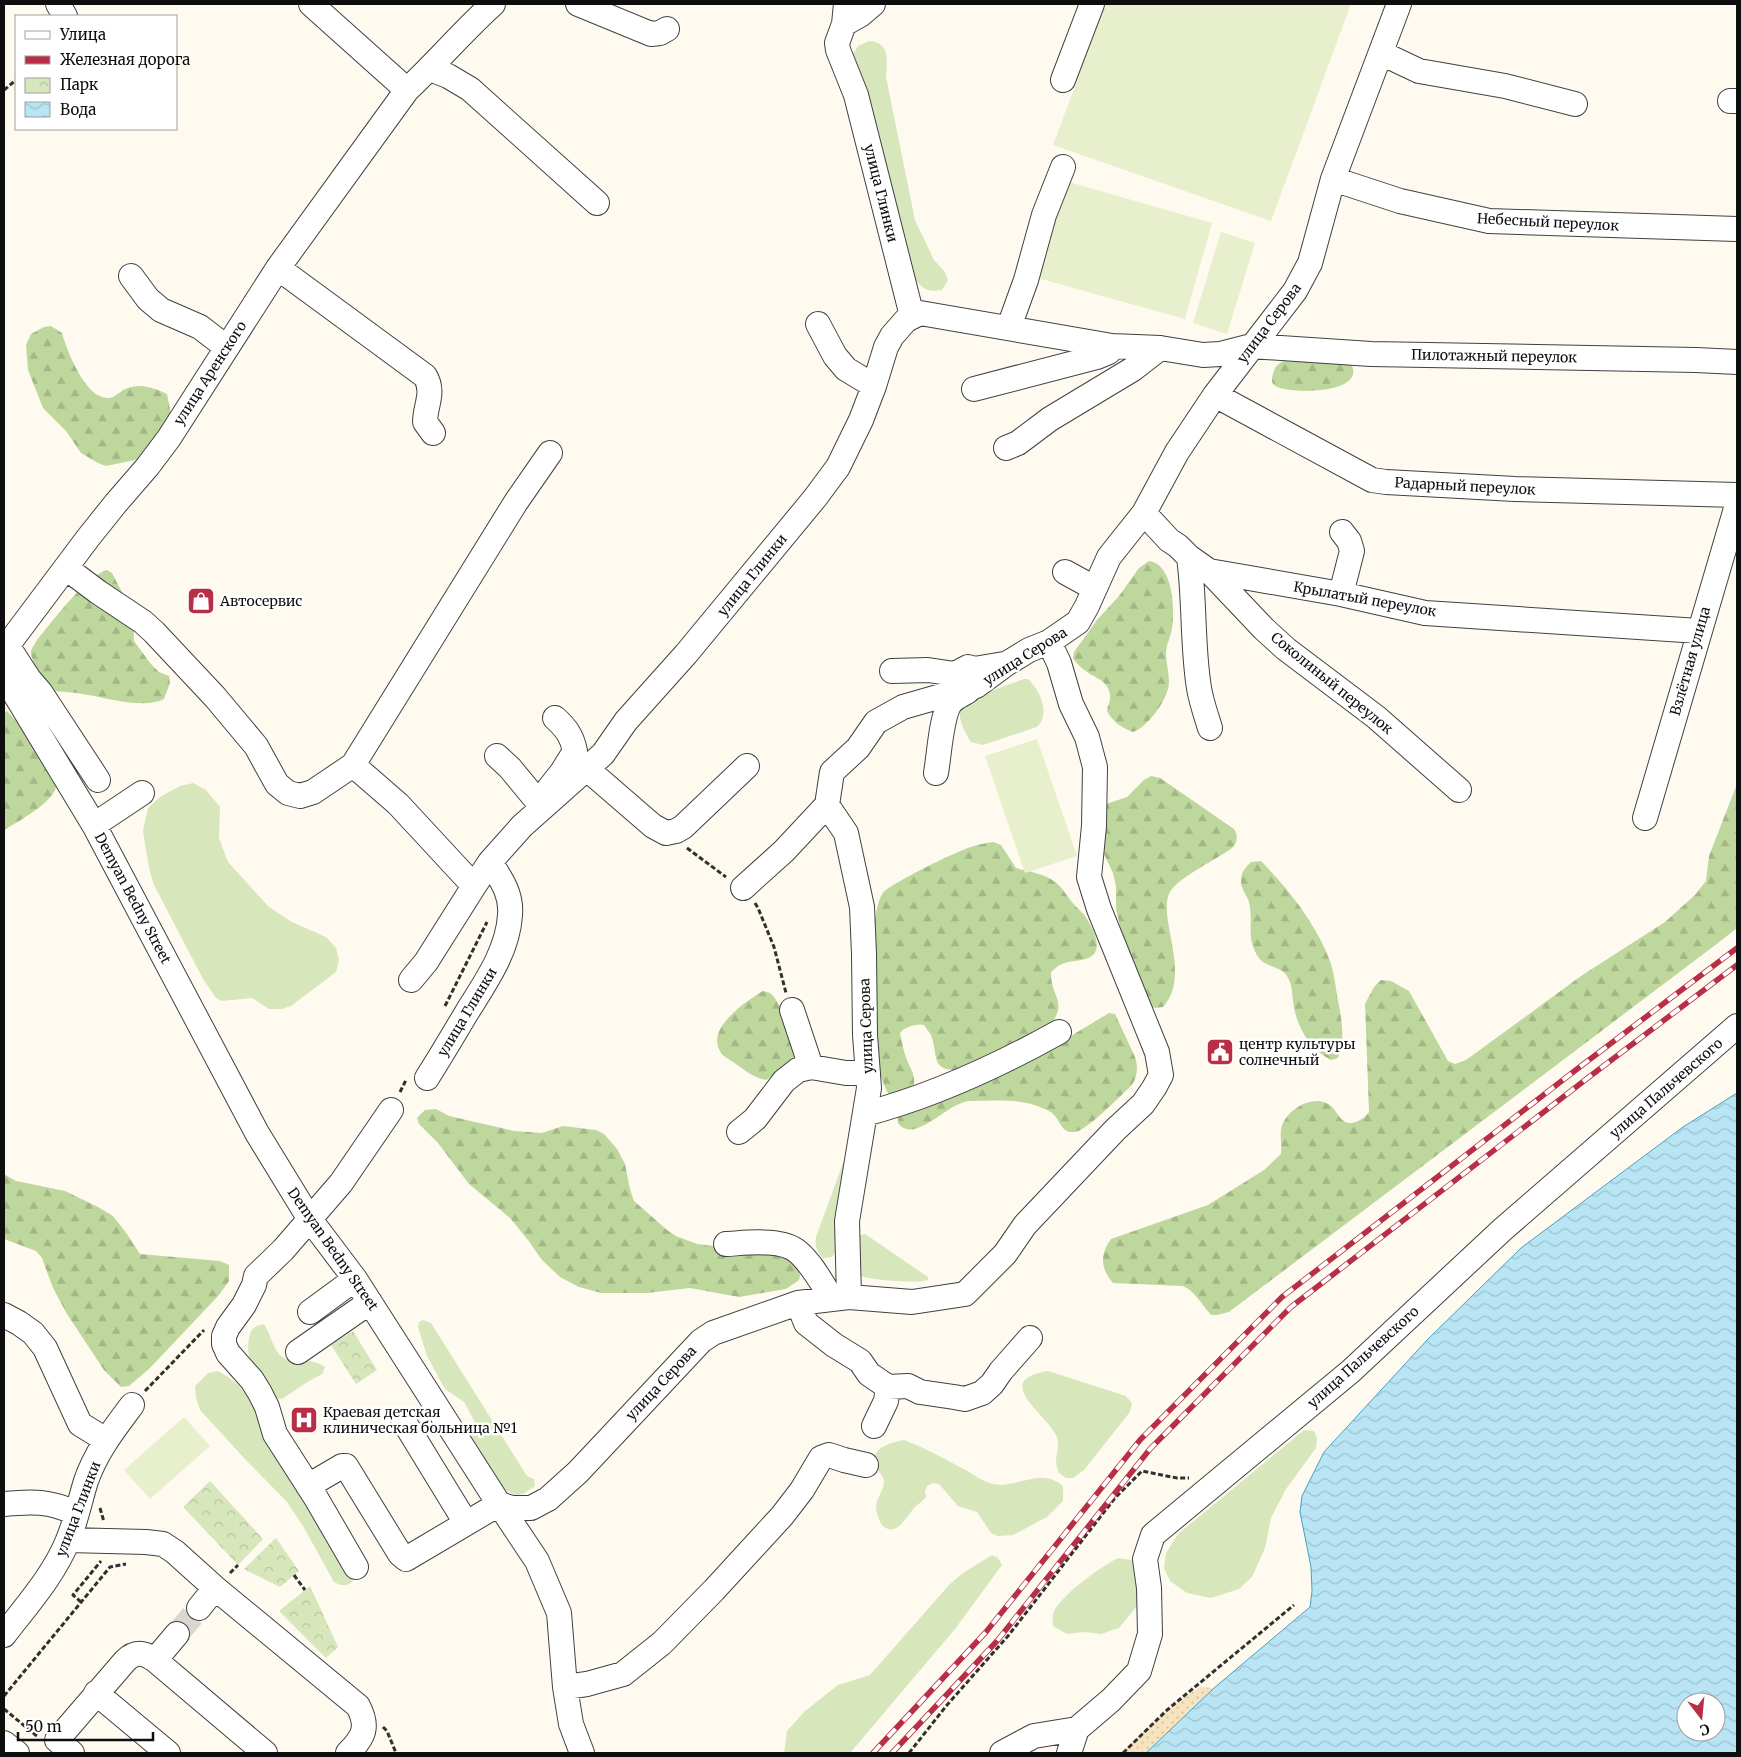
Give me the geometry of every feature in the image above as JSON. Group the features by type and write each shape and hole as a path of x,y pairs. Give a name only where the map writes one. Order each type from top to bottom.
{"street":[{"path":"58,4 64,15"},
{"path":"311,4 407,90"},
{"name":"улица Аренского","path":"5,647 88,538 169,438 278,268 407,90 493,4"},
{"path":"578,4 651,34 660,33 666,29"},
{"path":"845,14 860,15 873,4"},
{"path":"1062,80 1092,4"},
{"name":"улица Серова","path":"840,1298 847,1221 869,1088 865,1035 862,907 846,832 827,806 832,772 858,748 876,722 903,707 976,686 1006,664 1029,650 1049,642 1078,622 1108,557 1144,513 1177,452 1215,395 1295,291 1310,263 1333,179 1399,4"},
{"name":"улица Глинки","path":"418,1077 494,968 505,938 510,915 509,901 506,886 490,862 540,805 587,770 603,754 626,721 686,654 815,498 838,467 861,420 886,347 892,336 912,316 858,102 838,50 837,42 845,14"},
{"path":"1381,53 1419,71 1505,86 1575,104"},
{"path":"430,69 448,76 470,89 597,203"},
{"path":"1009,327 1026,280 1044,215 1063,167"},
{"name":"Небесный переулок","path":"1333,179 1400,200 1489,221 1737,229"},
{"path":"278,268 425,376 429,392 425,422 433,433"},
{"path":"131,276 148,299 161,310 200,327 226,347"},
{"name":"Пилотажный переулок","path":"912,316 920,313 929,313 1112,346 1160,348 1203,355 1220,354 1251,346 1371,354 1737,362"},
{"path":"818,324 835,356 846,368 874,386"},
{"path":"974,389 1097,357 1109,352 1112,346"},
{"path":"1006,448 1133,369 1160,348"},
{"name":"Радарный переулок","path":"1215,395 1372,480 1515,489 1737,495"},
{"path":"66,568 143,622 215,697 256,746 278,784 288,793 300,796 313,792 353,765 516,502 550,453"},
{"name":"Взлётная улица","path":"1645,818 1737,505"},
{"name":"Крылатый переулок","path":"1144,513 1189,558 1210,571 1341,594 1425,613 1699,631"},
{"path":"1341,594 1352,551 1349,541 1342,532"},
{"path":"1189,558 1194,598 1199,690 1210,728"},
{"name":"Соколиный переулок","path":"1210,571 1264,629 1286,649 1376,717 1459,790"},
{"path":"1065,572 1085,583 1096,586"},
{"name":"улица Серова","path":"499,1504 512,1508 531,1508 548,1499 578,1472 701,1341 713,1333 798,1303 840,1298 912,1302 965,1294 1005,1254 1025,1225 1114,1130 1143,1104 1154,1088 1161,1075 1157,1052 1099,909 1089,877 1094,817 1094,767 1087,737 1071,704 1059,663 1049,642"},
{"path":"5,647 41,693 98,780"},
{"path":"892,671 928,670 955,674 968,667 974,669 1006,664"},
{"name":"Demyan Bedny Street","path":"5,683 94,825 257,1132 309,1218 355,1279 537,1561 559,1613 570,1724 582,1753"},
{"path":"936,773 949,705 956,698 976,686"},
{"path":"497,756 510,768 540,805 575,751 569,733 555,718"},
{"path":"353,765 398,804 474,886"},
{"path":"587,770 653,826 666,833 683,827 747,766"},
{"path":"94,825 142,793"},
{"path":"743,888 784,851 827,806"},
{"path":"410,980 426,962 490,862"},
{"path":"792,1010 811,1067"},
{"name":"улица Пальчевского","path":"1002,1753 1034,1736 1077,1728 1110,1700 1139,1671 1150,1634 1149,1588 1145,1558 1153,1534 1351,1370 1502,1230 1737,1026"},
{"path":"865,1114 953,1084 1021,1053 1059,1032"},
{"path":"739,1132 755,1119 784,1081 798,1070 811,1067 846,1074 868,1073"},
{"path":"356,1567 275,1434 267,1407 260,1393 252,1380 228,1353 224,1344 224,1336 228,1327 244,1305 254,1285 256,1276 283,1250 341,1183 391,1110"},
{"path":"726,1244 765,1242 797,1250 840,1298"},
{"path":"310,1312 355,1279"},
{"path":"298,1352 370,1302"},
{"path":"798,1303 806,1322 834,1345 860,1361 869,1374 888,1386 908,1386 920,1392 965,1399 982,1393 1030,1338"},
{"path":"4,1315 33,1333 45,1348 80,1424 106,1440"},
{"path":"874,1426 886,1401 888,1386"},
{"name":"улица Глинки","path":"4,1635 41,1588 68,1540 87,1479 106,1440 132,1405"},
{"path":"402,1420 466,1523"},
{"path":"565,1687 587,1684 623,1674 662,1643 782,1516 802,1490 821,1458 828,1455 866,1465"},
{"path":"308,1486 342,1466 346,1466 400,1554 406,1558 413,1556 499,1504"},
{"path":"4,1504 32,1502 60,1506 76,1513"},
{"path":"68,1540 163,1544 223,1580 358,1706 364,1723 363,1732 360,1741 348,1753"},
{"path":"199,1608 223,1580"},
{"path":"155,1660 177,1634"},
{"path":"65,1747 96,1693 133,1654 141,1652 155,1660 250,1749"},
{"path":"96,1693 168,1753"},
{"path":"1070,1753 1077,1728"},
{"path":"4,1743 17,1753"}],"path":[{"path":"4,90 15,81"},
{"path":"666,833 711,867 743,888 758,908 774,948 782,984 792,1010"},
{"path":"444,1007 488,920"},
{"path":"391,1110 418,1077"},
{"path":"132,1405 208,1326"},
{"path":"909,1753 947,1704 1008,1636 1115,1498 1142,1471 1177,1478 1222,1477"},
{"path":"81,1602 73,1595 97,1565 107,1558"},
{"path":"4,1696 110,1567 130,1563"},
{"path":"223,1580 238,1564"},
{"path":"294,1575 305,1590"},
{"path":"1123,1753 1167,1710 1294,1605"},
{"path":"4,1709 48,1746 65,1747"},
{"path":"387,1731 396,1753"}],"green space":[{"path":"1106,4 1351,4 1271,221 1053,145"},
{"path":"869,41 881,45 886,54 886,77 915,220 934,260 945,272 948,280 942,290 927,290 912,275 851,57 858,46"},
{"path":"1062,180 1212,223 1185,319 1034,277"},
{"path":"1221,232 1255,243 1227,334 1193,323"},
{"path":"51,326 62,333 80,375 95,393 104,398 113,397 123,390 140,386 156,389 167,394 171,414 152,447 135,460 106,466 98,463 81,453 66,431 43,408 28,370 26,345 31,334 44,327"},
{"path":"1285,360 1351,364 1353,374 1348,382 1323,390 1308,391 1281,388 1272,383 1272,378 1276,367"},
{"path":"1149,561 1157,564 1163,570 1171,588 1173,620 1166,654 1169,683 1165,697 1158,709 1143,726 1133,732 1118,724 1107,711 1110,698 1105,684 1083,669 1073,658 1074,652 1097,620 1119,596 1139,568"},
{"path":"107,570 112,573 133,613 134,641 159,672 169,676 170,683 164,699 155,702 135,703 79,693 54,691 33,661 31,656 32,648 51,622 89,581"},
{"path":"1028,679 1036,689 1042,702 1043,716 1037,727 983,745 971,742 960,720 962,706 981,695"},
{"path":"7,711 17,722 56,787 42,806 4,830 4,713"},
{"path":"1037,739 1077,856 1025,873 985,756"},
{"path":"1151,776 1160,778 1234,829 1237,838 1232,848 1191,873 1177,884 1167,899 1175,977 1172,993 1163,1007 1154,1008 1147,1002 1124,943 1116,909 1116,886 1113,873 1103,852 1102,810 1106,804 1127,797 1144,780"},
{"path":"193,783 206,790 220,807 219,838 228,862 269,907 292,922 326,937 336,948 339,960 336,972 291,1006 282,1009 269,1009 252,998 222,1001 216,998 203,979 154,885 149,868 143,831 148,808 160,797 180,786"},
{"path":"1737,784 1737,928 1229,1312 1211,1315 1195,1295 1183,1286 1113,1283 1106,1272 1103,1261 1105,1250 1111,1239 1208,1205 1264,1170 1281,1154 1281,1130 1283,1124 1286,1117 1298,1107 1312,1101 1326,1103 1332,1107 1342,1120 1348,1123 1359,1121 1369,1112 1365,1004 1374,987 1381,980 1391,981 1409,991 1448,1061 1455,1064 1466,1060 1581,976 1665,922 1695,895 1706,881 1709,856"},
{"path":"993,842 1001,845 1016,868 1046,877 1060,887 1084,914 1095,936 1096,951 1093,955 1081,960 1064,963 1051,972 1058,1010 1050,1026 963,1070 952,1070 940,1066 937,1062 931,1035 924,1025 914,1025 904,1029 900,1033 905,1054 914,1076 913,1088 899,1095 889,1094 879,1070 871,1021 873,934 879,902 883,893 911,875 966,849"},
{"path":"1261,861 1282,884 1311,922 1331,964 1342,1025 1342,1045 1338,1058 1331,1060 1316,1050 1310,1043 1297,1019 1291,985 1287,976 1281,970 1262,961 1252,944 1249,902 1241,884 1241,878 1244,870 1251,862"},
{"path":"763,991 771,994 779,1005 797,1054 788,1066 766,1080 750,1074 723,1055 718,1046 718,1036 728,1018 746,1002"},
{"path":"1109,1013 1115,1014 1135,1057 1136,1074 1132,1085 1087,1126 1070,1132 1062,1127 1049,1111 1034,1105 1007,1101 971,1101 962,1103 923,1126 913,1129 905,1129 898,1123 898,1117 908,1111 1066,1039"},
{"path":"436,1109 449,1116 514,1131 542,1133 563,1126 596,1130 604,1134 617,1149 625,1164 634,1201 667,1230 676,1236 697,1244 766,1249 796,1262 800,1275 799,1280 786,1289 739,1297 690,1288 647,1293 601,1293 579,1287 560,1277 542,1260 510,1218 469,1184 438,1143 419,1124 417,1118 425,1110"},
{"path":"846,1162 848,1178 835,1234 836,1251 832,1257 823,1258 817,1249 816,1237 843,1163"},
{"path":"4,1174 16,1181 65,1191 98,1207 113,1216 140,1254 220,1261 229,1265 229,1281 219,1295 150,1368 129,1386 121,1387 104,1370 67,1314 53,1288 42,1258 36,1251 4,1239"},
{"path":"865,1234 928,1277 928,1280 914,1282 893,1281 858,1275 857,1236"},
{"path":"423,1320 431,1323 527,1476 534,1479 535,1486 523,1494 516,1495 502,1489 470,1437 475,1422 464,1402 445,1389 427,1356 418,1327 419,1322"},
{"path":"264,1324 275,1348 284,1358 319,1363 325,1367 322,1374 282,1399 278,1399 265,1387 255,1372 249,1356 248,1347 251,1332 256,1327"},
{"path":"353,1331 377,1370 356,1384 331,1345"},
{"path":"218,1371 237,1384 252,1402 352,1575 353,1581 351,1583 344,1585 334,1582 303,1526 287,1502 200,1410 195,1386 208,1373"},
{"path":"1048,1371 1126,1396 1132,1403 1130,1412 1084,1470 1073,1478 1066,1478 1059,1473 1056,1463 1058,1445 1056,1435 1026,1398 1023,1389 1024,1382 1032,1375"},
{"path":"184,1417 210,1446 150,1499 124,1470"},
{"path":"1304,1430 1314,1431 1317,1438 1316,1448 1286,1489 1271,1518 1265,1548 1252,1577 1239,1589 1211,1598 1187,1593 1170,1581 1164,1568 1166,1553 1178,1534"},
{"path":"904,1440 928,1450 993,1484 1011,1484 1037,1478 1054,1480 1063,1486 1063,1501 1047,1517 1013,1535 998,1536 991,1533 977,1512 958,1506 939,1484 933,1483 927,1486 926,1497 901,1524 893,1529 888,1529 883,1526 877,1513 876,1504 884,1479 874,1466 873,1460 881,1448"},
{"path":"210,1481 263,1539 238,1565 183,1507"},
{"path":"276,1538 299,1571 280,1587 244,1569"},
{"path":"992,1555 998,1558 1002,1565 955,1629 850,1753 784,1753 787,1731 804,1712 838,1685 870,1675 949,1585 963,1573"},
{"path":"1118,1558 1131,1560 1137,1567 1139,1579 1137,1606 1119,1628 1101,1634 1084,1632 1067,1634 1053,1626 1053,1614 1063,1599 1102,1567"},
{"path":"310,1586 338,1647 326,1658 279,1611"}],"sand":[{"path":"1200,1687 1214,1688 1146,1753 1122,1753 1169,1709"}],"water":[{"path":"1737,1093 1737,1753 1146,1753 1214,1688 1310,1607 1312,1591 1311,1567 1300,1512 1302,1496 1324,1452 1428,1339 1521,1248 1683,1127"}],"tunnel":[{"path":"177,1634 199,1608"}],"railway":[{"path":"873,1753 986,1632 1140,1440 1282,1297 1737,948"},
{"path":"892,1753 997,1641 1150,1449 1291,1307 1737,965"}],"place":[{"name":"Автосервис","path":"201,601"},
{"name":"центр культуры солнечный","path":"1220,1052"},
{"name":"Краевая детская клиническая больница №1","path":"304,1420"}]}
